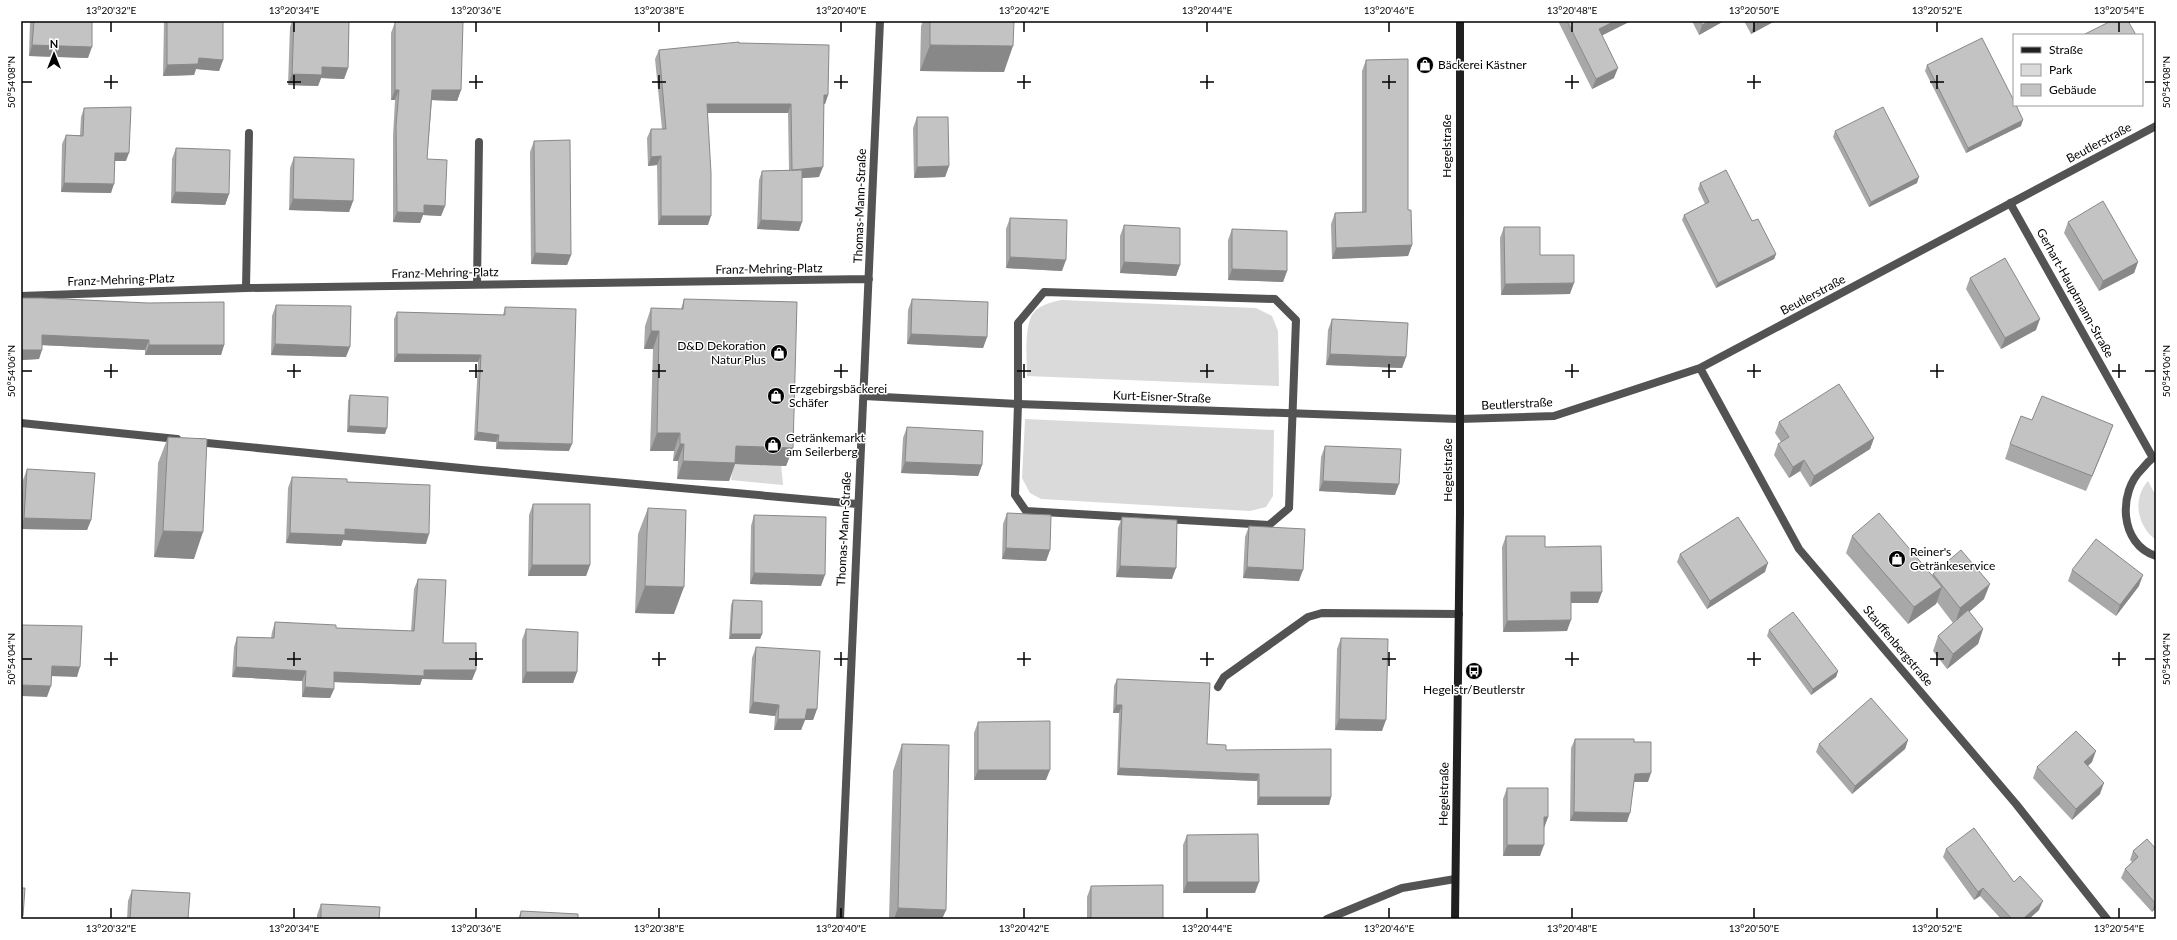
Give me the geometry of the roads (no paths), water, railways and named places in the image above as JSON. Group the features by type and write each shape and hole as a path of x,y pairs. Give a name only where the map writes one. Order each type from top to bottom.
{"street":[{"name":"Thomas-Mann-Straße","path":"840,919 857,504 870,279 880,21"},
{"name":"Hegelstraße","path":"1455,919 1459,614 1460,21"},
{"name":"Beutlerstraße","path":"1459,419 1554,416 1700,368 2010,202 2156,126"},
{"path":"246,288 249,133"},
{"path":"477,284 479,142"},
{"name":"Gerhart-Hauptmann-Straße","path":"2010,202 2155,457 2135,476 2126,493 2125,512 2130,530 2140,545 2156,556"},
{"name":"Franz-Mehring-Platz","path":"21,296 246,288 870,279"},
{"path":"1044,292 1275,299 1296,320 1292,413 1289,508 1269,525 1026,511 1015,495 1018,404 1018,323 1044,292"},
{"name":"Stauffenbergstraße","path":"1700,368 1799,549 2016,804 2108,919"},
{"name":"Kurt-Eisner-Straße","path":"864,396 1018,404 1459,419"},
{"path":"21,423 481,470 857,504"},
{"path":"1218,687 1224,677 1308,617 1322,613 1459,614"},
{"path":"1327,919 1402,888 1455,879"}],"place":[{"name":"Bäckerei Kästner","path":"1425,65"},
{"name":"D&D Dekoration Natur Plus","path":"779,353"},
{"name":"Erzgebirgsbäckerei Schäfer","path":"776,396"},
{"name":"Getränkemarkt am Seilerberg","path":"773,445"},
{"name":"Reiner's Getränkeservice","path":"1897,559"},
{"name":"Hegelstr/Beutlerstr","path":"1474,671"}]}
